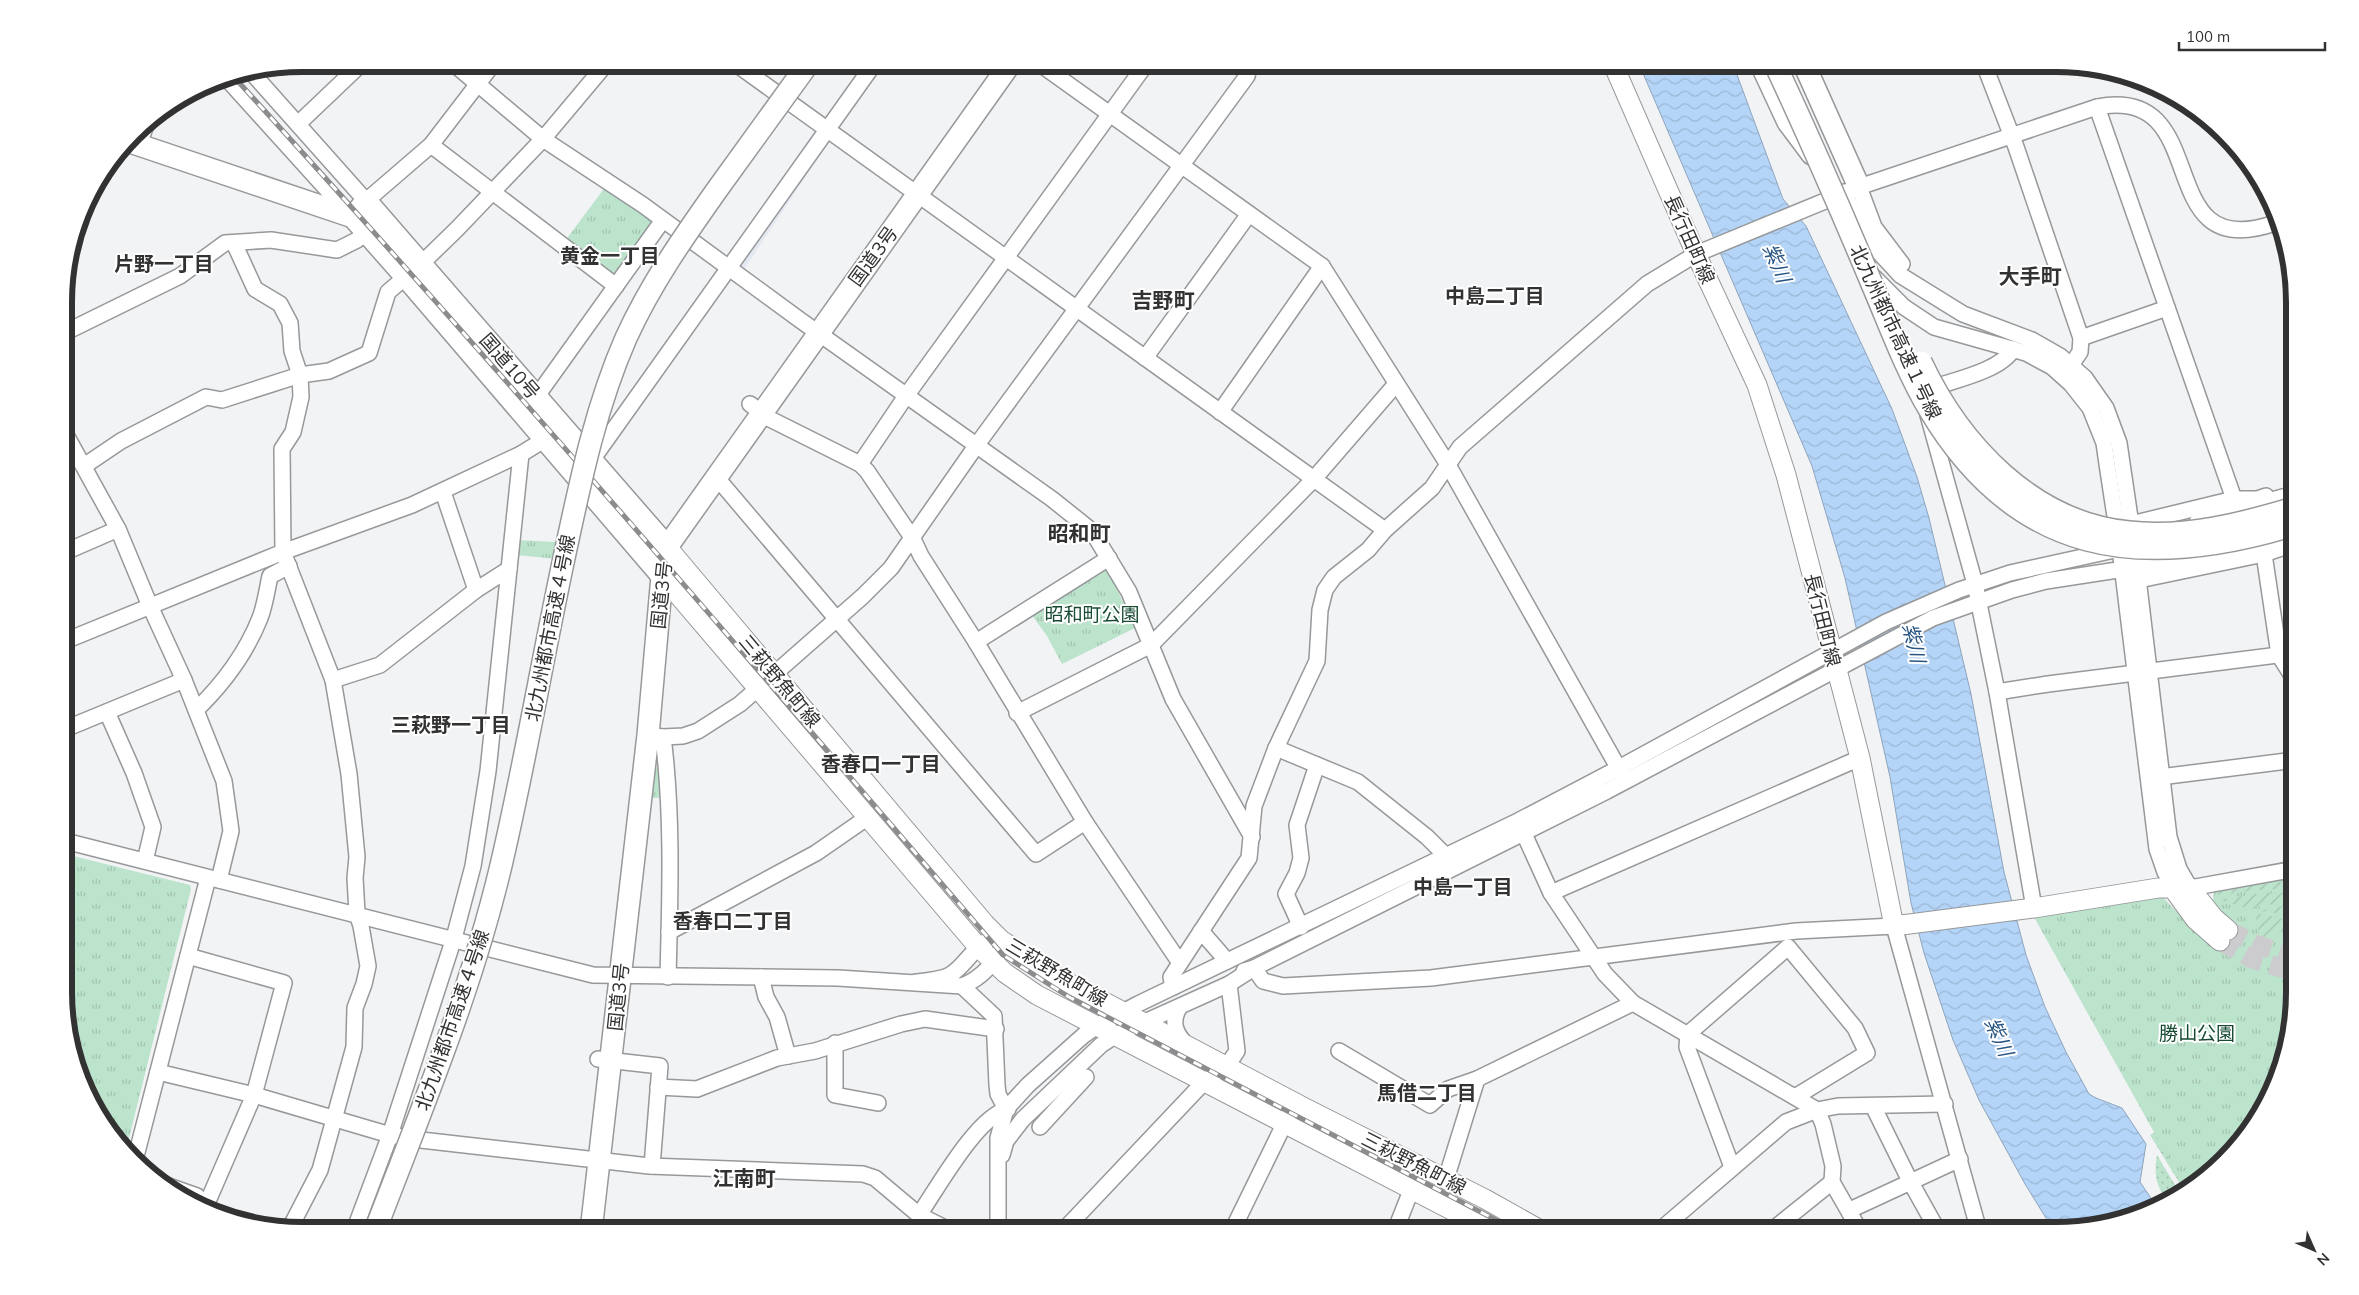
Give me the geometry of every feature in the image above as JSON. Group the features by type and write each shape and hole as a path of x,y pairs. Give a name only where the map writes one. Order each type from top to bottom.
{"highway":[{"name":"北九州都市高速４号線","path":"365,1222 428,1059 473,921 491,849 564,502 599,373 627,308 668,240 787,72"},
{"name":"北九州都市高速４号線","path":"378,1222 449,1037 486,924 505,850 575,506 594,426 609,380 631,328 678,244 802,72"},
{"name":"国道3号","path":"912,190 989,72"},
{"name":"国道3号","path":"591,1222 594,1160 656,570 670,516 755,408 912,190 1004,72"},
{"path":"1765,72 1788,122 1814,157"},
{"name":"北九州都市高速１号線","path":"1779,72 1897,342 1928,407 1965,461 1999,495 2042,523 2069,535 2096,544 2124,548 2153,550 2202,546 2244,538 2286,526"},
{"path":"1803,72 1844,192"},
{"path":"1803,72 1924,368 1959,426 2002,474 2034,498 2064,514 2096,526 2129,532 2157,534 2216,528 2286,510"},
{"name":"国道10号","path":"136,144 359,225 414,270 537,396 554,433 592,460 663,543"},
{"path":"359,225 366,201"},
{"name":"国道10号","path":"366,201 414,270 554,433 656,570"},
{"name":"国道3号","path":"663,543 714,477 755,408"},
{"path":"2160,539 2210,519 2286,499"},
{"path":"2169,560 2212,556 2286,538"},
{"name":"国道3号","path":"614,976 656,736 656,570"},
{"name":"国道3号","path":"581,1222 594,1160"}],"main road":[{"name":"長行田町線","path":"1617,72 1703,251 1757,386 1786,475 1833,661 1860,758 1894,926"},
{"name":"三萩野魚町線","path":"663,543 985,924 1001,940 1059,978 1525,1222"},
{"name":"三萩野魚町線","path":"656,570 758,687 978,948 992,962 1037,995 1412,1188 1472,1222"},
{"path":"1894,926 2034,908 2158,888 2182,889 2195,919 2224,936"}],"street":[{"path":"299,123 350,72"},
{"path":"464,72 543,139 663,220 906,396 1052,498 1092,531 1129,592 1173,699 1252,837"},
{"path":"256,77 299,123 366,201 430,145 486,72"},
{"path":"84,466 121,441 206,398 222,400 300,375 329,371 369,353 388,292 414,270 543,139 599,72"},
{"path":"747,72 1385,530"},
{"path":"592,460 868,72"},
{"path":"1051,72 1322,266 1447,463 1623,775"},
{"path":"860,464 906,396 1140,72"},
{"path":"668,977 671,865 656,736 683,736 698,731 740,704 863,596 891,568 976,446 1247,76 1248,72"},
{"path":"1775,72 1814,157 1910,272 1941,301 1988,325 2046,347 2067,370 2097,394 2113,424 2119,443 2131,524 2122,569 2142,673"},
{"path":"1787,72 1844,192 1857,253 1885,290 1923,321 1942,330 2013,349 2067,370 2090,408 2104,443 2127,547 2138,573 2142,673 2154,778 2157,849 2165,872 2182,889 2286,871"},
{"path":"1987,72 2011,135 2081,338 2080,352 2067,370"},
{"path":"72,329 180,276 225,243 271,240 338,250 358,240 359,225 232,84"},
{"path":"1173,987 1171,977 1249,858 1254,806 1276,748 1317,661 1320,610 1325,590 1334,577 1368,550 1385,530 1432,488 1460,446 1648,284 1703,251 1844,192 2096,106 2113,104 2130,104 2153,116 2162,126 2171,140 2192,198 2215,222 2240,231 2272,224"},
{"path":"2096,106 2234,499"},
{"path":"430,145 616,286"},
{"path":"1145,358 1249,214"},
{"path":"537,396 663,220"},
{"path":"234,243 255,288 280,304 290,323 292,350 300,375 301,397 293,432 282,449 283,552 334,680 349,774 357,857 357,913 368,966 364,984 355,1008 354,1047 317,1178 293,1222"},
{"path":"1220,412 1322,266"},
{"path":"2081,338 2167,308"},
{"path":"2013,349 2009,357 1999,364 1932,388 1927,394 1925,405 1979,601 1997,692 2034,908"},
{"path":"1017,713 1151,645 1313,480 1396,384"},
{"path":"755,408 860,464 867,472 913,539 921,556 976,642 1017,713 1085,822 1180,963"},
{"path":"72,638 283,552 443,492 521,454 554,433"},
{"path":"72,445 118,529 150,606 184,680 224,781 231,831 188,956 137,1152"},
{"path":"357,1222 390,1134 454,938 474,866 488,771 521,454"},
{"path":"714,477 723,484 837,617 1036,854 1085,822"},
{"path":"2131,524 2234,499 2257,499 2286,490"},
{"path":"443,492 476,590"},
{"path":"1040,1127 1078,1079 1106,1031 1133,1017 1173,987 1301,927 1449,862 1623,775 1833,661 1850,640 1886,622 1975,584 2044,564 2160,539 2286,504"},
{"path":"72,549 118,529"},
{"path":"2138,573 2169,560 2286,531"},
{"path":"1833,661 1856,659 1894,637 1962,606 2046,581 2122,569 2138,573 2264,554 2286,547"},
{"path":"2264,554 2279,655 2286,666"},
{"path":"976,642 1109,558"},
{"path":"196,710 212,694 243,653 260,616 270,576 289,566"},
{"path":"334,680 380,665 476,590 509,569"},
{"path":"1997,692 2286,654"},
{"path":"72,726 184,680"},
{"path":"107,712 134,773 153,827 146,861"},
{"path":"1276,748 1358,782 1427,837 1449,862"},
{"path":"1551,893 1860,758"},
{"path":"2154,778 2286,761"},
{"path":"1301,927 1286,894 1297,873 1300,858 1297,825 1317,765"},
{"path":"669,932 816,853 868,817"},
{"path":"1521,827 1551,893 1605,974 1633,1003 1817,1110 1823,1124 1833,1166 1832,1182 1856,1222"},
{"path":"72,842 357,913 593,975 761,977 916,982 962,986 991,974 1016,991 1037,995"},
{"path":"1133,1017 1179,1008 1229,984 1254,968 1449,862"},
{"path":"1254,968 1263,981 1283,986 1431,978 1796,931 1894,926 1977,1222"},
{"path":"1201,931 1227,961"},
{"path":"1732,1167 1687,1047 1688,1034 1788,947 1796,931"},
{"path":"916,982 949,976 991,938 1001,940 1000,949 978,978"},
{"path":"1788,947 1856,1028 1867,1053 1795,1098"},
{"path":"188,956 284,983 254,1095 208,1202"},
{"path":"1006,1110 1018,1095 1048,1078 1092,1040 1106,1031 1215,980 1254,968"},
{"path":"761,977 766,997 777,1017 788,1056"},
{"path":"1071,1222 1204,1081 1227,1066 1237,1051 1229,984"},
{"path":"962,986 992,1012 994,1016 996,1029 996,1085 1006,1110"},
{"path":"1339,1051 1430,1106 1448,1089 1477,1079 1633,1003"},
{"path":"1179,1008 1174,1020 1175,1030 1188,1045"},
{"path":"998,1222 1000,1128 1006,1110 1016,1086 1076,1031 1078,1024 1073,1014"},
{"path":"658,1087 698,1089 777,1058 815,1051 835,1043 925,1019 996,1029"},
{"path":"835,1043 836,1095 878,1103"},
{"path":"919,1215 974,1136 989,1119 1006,1110 1026,1105 1072,1063 1095,1051"},
{"path":"605,1060 660,1066 652,1166"},
{"path":"158,1072 254,1095 390,1134 652,1166 863,1174 875,1178 919,1215 933,1222"},
{"path":"1000,1161 1006,1141 1023,1119 1078,1079"},
{"path":"1446,1179 1477,1079"},
{"path":"1236,1222 1295,1102"},
{"path":"1669,1222 1786,1122 1817,1110 1838,1106 1945,1104"},
{"path":"1873,1106 1910,1181 1933,1222"},
{"path":"1850,1210 1960,1159"},
{"path":"1782,1222 1832,1182"},
{"path":"1399,1222 1412,1188"}],"shaded area":[{"path":"815,130 830,140 741,274 726,261"}],"green space":[{"path":"1231,72 1240,72 1238,77"},
{"path":"606,186 655,222 614,280 565,241"},
{"path":"517,540 573,543 569,560 516,555"},
{"name":"昭和町公園","path":"1105,568 1108,570 1135,628 1062,664 1047,636 1031,614"},
{"path":"664,759 666,798 652,798 653,773"},
{"path":"72,856 190,885 191,889 128,1142 103,1108 90,1081 80,1052 74,1023 72,992"},
{"name":"勝山公園","path":"2286,878 2285,1023 2279,1052 2269,1081 2256,1108 2239,1133 2219,1155 2197,1175 2181,1186 2174,1168 2034,917 2161,895 2191,927 2218,948 2236,923 2212,907 2215,885"},
{"path":"2286,881 2286,888 2219,895 2216,893 2217,890"},
{"path":"2286,892 2286,901 2250,909 2219,900 2257,894"},
{"path":"2286,905 2286,915 2260,911"},
{"path":"2258,914 2286,919 2286,928 2266,942 2261,943 2256,917"},
{"path":"2162,1128 2181,1186 2150,1135"},
{"path":"2157,1155 2177,1189 2165,1196 2157,1180"}],"water":[{"name":"紫川","path":"1642,72 1736,72 1783,199 1806,226 1892,409 1917,477 1929,518 1971,694 2004,872 2026,955 2045,1007 2066,1052 2089,1094 2122,1108 2146,1144 2140,1182 2153,1201 2145,1205 2116,1215 2087,1221 2048,1222 2025,1184 1979,1100 1953,1040 1924,953 1911,903 1890,777 1845,578 1812,466"}],"tunnel":[{"path":"2228,930 2255,944 2286,954"},
{"path":"2220,941 2252,959 2286,969"}],"railway":[{"path":"238,82 429,294 718,623 1003,955 1069,997 1500,1222"}],"district":[{"name":"黄金一丁目","path":"610,256"},
{"name":"片野一丁目","path":"164,264"},
{"name":"大手町","path":"2030,277"},
{"name":"中島二丁目","path":"1495,296"},
{"name":"吉野町","path":"1163,301"},
{"name":"昭和町","path":"1079,534"},
{"name":"三萩野一丁目","path":"451,725"},
{"name":"香春口一丁目","path":"881,764"},
{"name":"中島一丁目","path":"1463,887"},
{"name":"香春口二丁目","path":"733,921"},
{"name":"馬借二丁目","path":"1427,1093"},
{"name":"江南町","path":"744,1179"}]}
